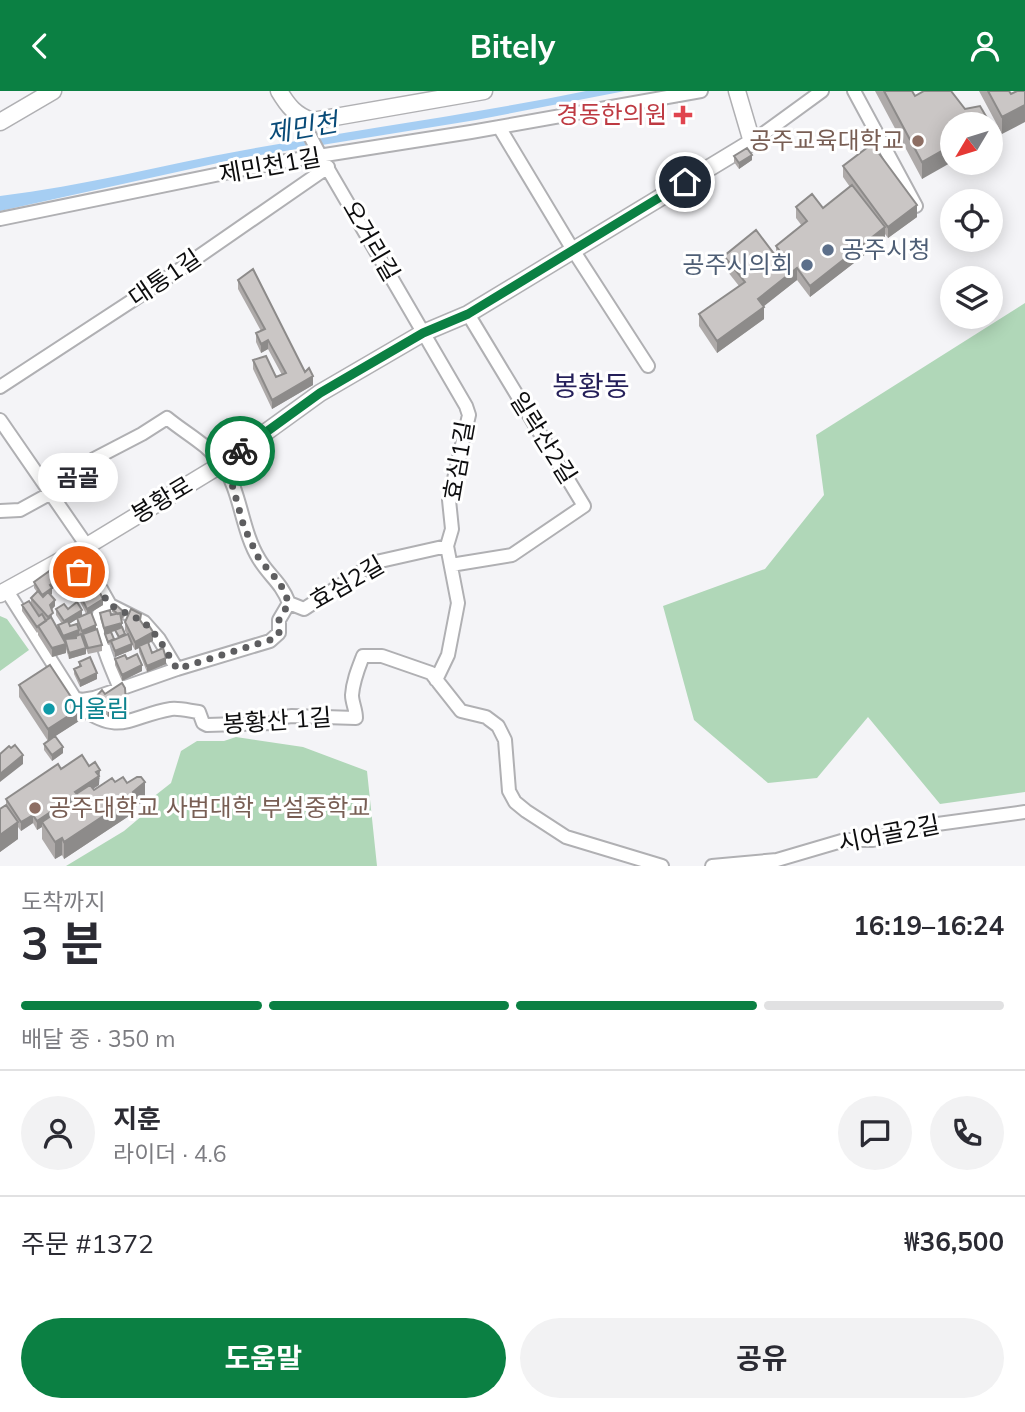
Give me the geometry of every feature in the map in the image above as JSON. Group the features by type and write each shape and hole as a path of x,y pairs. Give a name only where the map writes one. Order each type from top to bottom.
{"main road":[{"path":"0,122 53,91"},
{"path":"279,91 304,124 484,91"},
{"path":"737,91 752,142"},
{"name":"봉황로","path":"4,593 222,464 320,393 423,333 468,314 752,142"}],"street":[{"name":"제민천1길","path":"0,219 274,163 322,158 701,91"},
{"path":"752,142 822,91"},
{"path":"853,91 916,206"},
{"name":"오거리길","path":"304,124 423,333"},
{"path":"499,127 573,250 648,366"},
{"name":"대통1길","path":"0,387 182,268 322,158"},
{"name":"일락산2길","path":"451,565 512,555 584,506 468,314"},
{"name":"효심1길","path":"423,333 466,406 468,415 450,491 452,529 447,546 458,603 448,655 436,680"},
{"path":"0,512 20,510 51,493 93,459 167,418 199,440 222,464 232,484 244,527 259,559 280,583 289,603 279,620 279,633 270,641 82,700 74,698 4,593"},
{"path":"0,420 87,546"},
{"name":"효심2길","path":"289,603 304,609 376,562 447,546"},
{"path":"68,557 79,572 101,589 110,605 144,622 159,639 177,669"},
{"path":"110,605 99,614 99,621 107,659 120,688"},
{"name":"봉황산 1길","path":"74,698 88,712 119,725 175,708 199,712 203,723 207,725 241,725 275,723 284,717 292,716 356,717 352,695 354,677 365,655 402,661 431,673 436,680"},
{"path":"436,680 461,711 486,717 498,726 505,740 509,791 515,802 566,837 662,866"},
{"name":"시어골2길","path":"712,866 777,860 845,840 873,841 908,828 1025,812"}],"green space":[{"path":"1025,303 1025,792 940,804 868,717 817,778 768,783 694,720 663,606 765,569 824,495 816,435 984,329 1003,329 1003,317"},
{"path":"0,616 7,619 29,650 0,671"},
{"path":"236,737 303,747 367,771 377,866 66,866 124,831 143,815 152,798 171,783 181,751 197,741 224,741"}],"water":[{"name":"제민천","path":"586,91 625,91 476,120 236,159 0,211 0,196"}],"building":[{"path":"884,91 912,91 915,96 924,91 951,91 965,109 980,106 984,112 940,112 940,152 922,162"},
{"path":"988,91 1009,91 1011,94 1025,91 1025,105 1003,116 1003,112 999,112"},
{"path":"872,144 917,205 888,227 843,166"},
{"path":"747,148 752,155 739,163 734,156"},
{"name":"공주시청","path":"852,185 885,227 810,286 797,268 758,299 764,307 717,341 699,314 745,282 724,256 756,230 778,259 783,255 776,246 807,221 796,207 812,194 823,208"},
{"path":"253,269 305,372 309,368 313,376 272,400 253,360 266,356 276,377 286,373 268,340 261,344 256,333 265,329 238,280"},
{"path":"69,557 76,568 71,571 76,577 68,583 56,566"},
{"path":"55,567 61,577 42,595 34,582"},
{"path":"83,578 92,595 99,591 103,599 87,609 74,583"},
{"path":"38,591 43,597 48,592 55,600 50,605 53,613 48,617 31,598"},
{"path":"29,601 46,621 37,627 22,605"},
{"path":"77,602 82,610 64,621 56,609 64,604 68,609"},
{"path":"116,605 125,613 122,617 112,609"},
{"path":"131,609 141,614 140,620 144,626 148,624 153,632 135,642 125,622"},
{"path":"110,610 111,615 120,613 122,623 104,628 100,613"},
{"path":"91,612 96,625 82,631 77,618"},
{"path":"51,617 66,644 52,648 38,626"},
{"path":"68,621 70,626 77,624 79,630 63,636 58,625"},
{"path":"122,627 125,634 119,637 115,630"},
{"path":"97,629 102,645 88,648 83,634"},
{"path":"111,632 114,639 108,642 105,634"},
{"path":"81,634 86,648 69,653 65,639 76,638"},
{"path":"128,634 132,644 115,651 111,641"},
{"path":"148,642 152,653 163,648 166,658 147,666 139,646"},
{"path":"137,654 142,665 122,675 115,659 125,655 127,659"},
{"path":"90,657 97,673 80,681 74,669 81,666 79,662"},
{"name":"어울림","path":"50,665 79,709 48,729 19,685"},
{"path":"122,683 126,702 116,711 111,706 108,708 103,701 97,703 94,699 102,690 105,694"},
{"path":"55,736 63,747 52,755 44,744"},
{"path":"15,745 23,755 0,774 0,754 9,746 11,748"},
{"path":"82,755 89,766 95,762 100,770 96,772 99,776 37,821 33,815 21,822 6,799 58,764 61,769"},
{"path":"123,777 127,783 137,777 141,777 145,782 133,792 135,795 64,842 62,838 55,842 42,822 75,800 73,796 90,785 94,790 112,778 115,782"},
{"path":"6,805 18,822 0,835 0,809"}],"way so far":[{"path":"79,572 94,581 110,605 141,619 159,639 177,669 276,638 279,633 279,620 285,614 289,603 280,583 259,559 244,527 232,484 222,464 240,451"}],"place":[{"name":"경동한의원","path":"683,115"},
{"name":"공주교육대학교","path":"918,141"},
{"name":"공주시청","path":"828,250"},
{"name":"공주시의회","path":"807,265"},
{"name":"곰골","path":"79,572"},
{"name":"어울림","path":"49,709"},
{"name":"공주대학교 사범대학 부설중학교","path":"35,808"}],"district":[{"name":"봉황동","path":"591,386"}],"route":[{"path":"240,451 320,393 423,333 468,314 685,182"}]}
